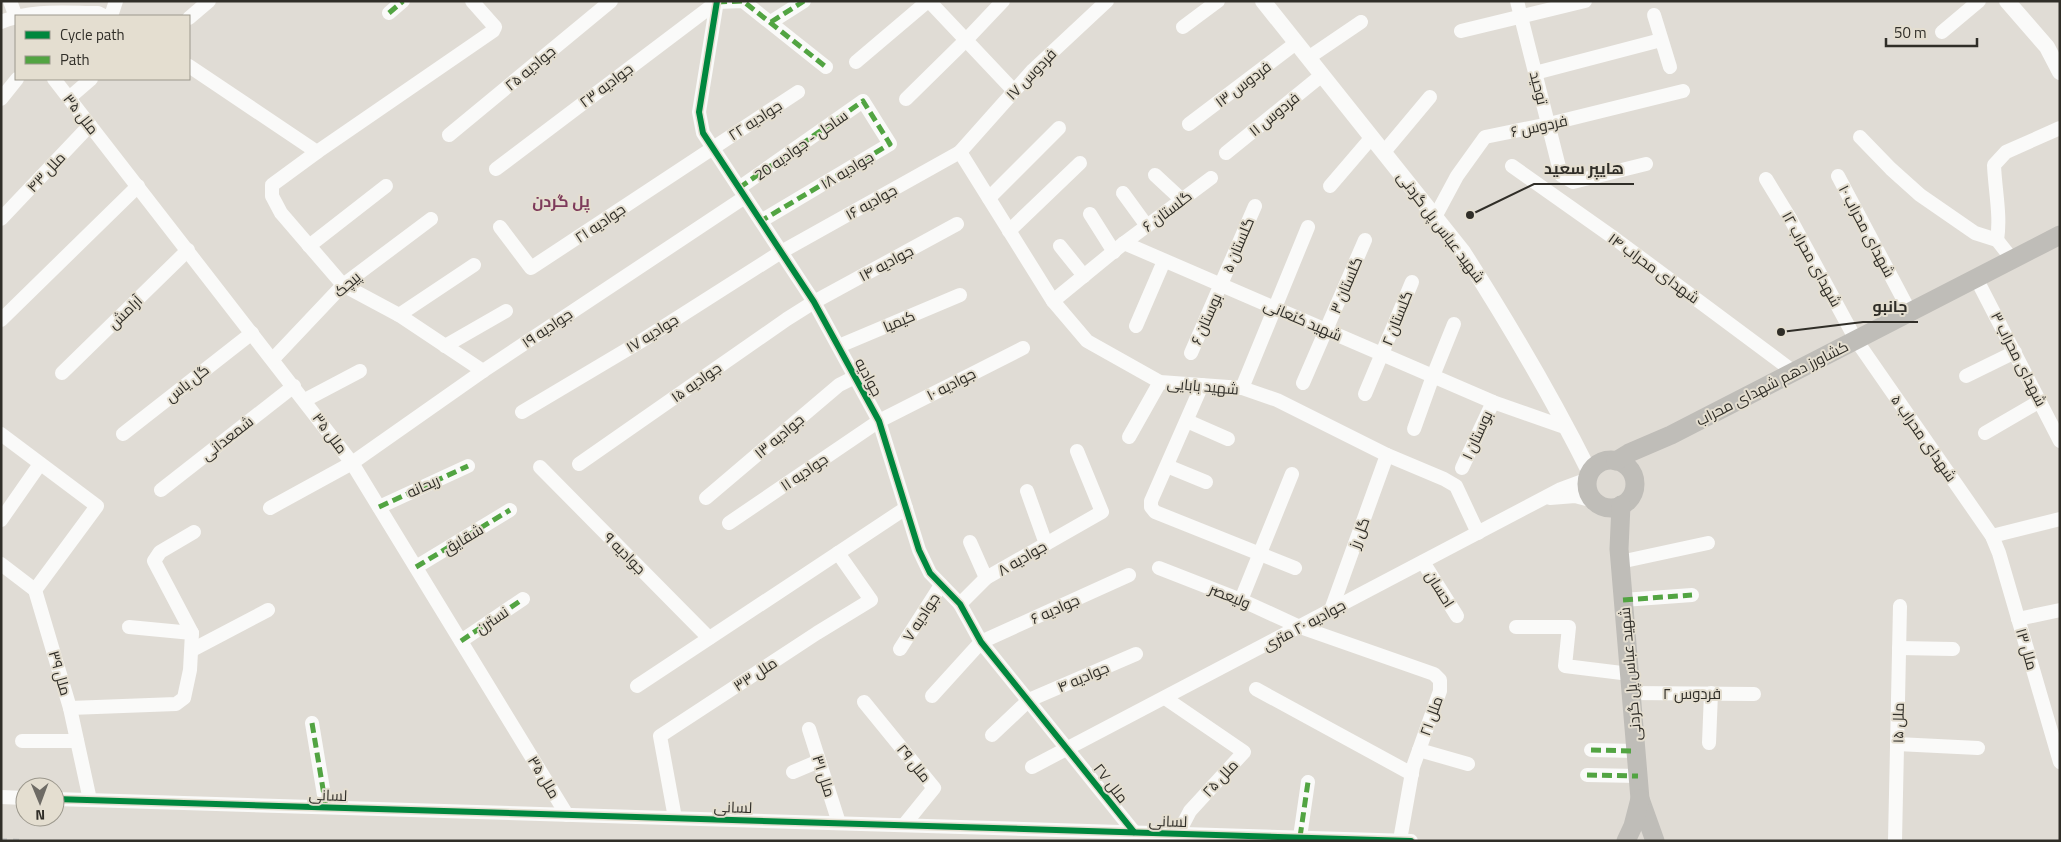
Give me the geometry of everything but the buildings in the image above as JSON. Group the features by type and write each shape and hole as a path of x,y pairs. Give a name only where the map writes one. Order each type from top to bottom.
{"main road":[{"name":"کشاورز دهم شهدای محراب","path":"1616,461 1629,453 1652,445 2060,234"},
{"path":"1596,502 1605,507 1621,505 1629,499 1642,466 1671,435"},
{"path":"1620,556 1596,502 1590,494 1589,476 1601,462 1616,461 1625,464 1632,472 1635,480"},
{"name":"شهید عباس پل گردنی","path":"1621,505 1620,556 1640,799 1655,841"},
{"path":"1626,841 1633,826 1640,799"}],"street":[{"path":"10,1 15,15"},
{"path":"111,15 116,1"},
{"path":"190,17 209,1"},
{"path":"389,13 403,1"},
{"path":"483,371 399,315 343,285 281,214 272,196 272,185 493,31 495,27 477,6 493,1"},
{"name":"جوادیه ۲۵","path":"449,135 611,1"},
{"path":"717,2 743,1 826,67"},
{"path":"771,22 804,1"},
{"path":"856,62 929,1 1014,91"},
{"path":"906,99 1003,1"},
{"name":"فردوس ۱۷","path":"960,152 1033,70 1107,1"},
{"path":"1183,27 1218,1"},
{"name":"شهید عباس پل گردنی","path":"1263,1 1463,252 1489,293 1567,428 1589,476"},
{"name":"توحید","path":"1517,1 1561,175 1573,182 1646,164"},
{"path":"1942,32 1979,1"},
{"path":"2007,1 2047,47 2060,72"},
{"name":"جوادیه","path":"717,2 699,112 703,133 814,302 879,421 919,550 930,573 960,604 981,642 1068,749"},
{"name":"جوادیه ۲۳","path":"496,169 717,2"},
{"path":"1461,31 1582,2"},
{"path":"26,15 41,12 98,13 102,15"},
{"path":"1654,15 1660,40 1670,67"},
{"path":"1,22 15,17"},
{"path":"1308,58 1361,22"},
{"path":"1535,72 1660,40"},
{"name":"فردوس ۱۳","path":"1189,124 1296,43"},
{"path":"190,67 317,152"},
{"name":"فردوس ۱۱","path":"1226,153 1322,75"},
{"path":"1,99 16,80"},
{"name":"ملل ۳۵","path":"55,80 352,463 567,815"},
{"path":"69,98 91,80"},
{"name":"جوادیه ۲۲","path":"712,148 798,92"},
{"name":"فردوس ۶","path":"1436,217 1457,176 1485,137 1549,124 1683,92"},
{"path":"1384,152 1430,97"},
{"name":"ساحل - جوادیه 20","path":"742,192 863,101"},
{"name":"جوادیه ۱۸","path":"761,220 890,144 863,101"},
{"name":"ملل ۴۳","path":"1,219 90,124"},
{"path":"989,198 1058,128"},
{"path":"1997,240 2000,224 1996,202 1994,165 2006,152 2060,128"},
{"path":"1330,186 1372,138"},
{"path":"1860,138 1920,195 1975,233 1997,240 2012,259"},
{"name":"جوادیه ۲۱","path":"500,227 531,268 712,148"},
{"name":"شهید بابایی","path":"960,152 1053,301 1087,341 1160,382 1242,388 1277,400 1387,455 1444,479 1456,486 1478,533"},
{"name":"جوادیه ۱۶","path":"781,252 960,152"},
{"path":"1009,231 1080,163"},
{"name":"شهدای محراب ۱۴","path":"1512,166 1614,238 1794,372"},
{"path":"1155,175 1182,200"},
{"name":"شهدای محراب ۱۰","path":"1838,176 1910,312"},
{"name":"گلستان ۶","path":"1119,248 1211,178"},
{"name":"شهدای محراب ۱۲","path":"1766,179 1791,220 1856,340"},
{"path":"1,320 138,186"},
{"path":"309,246 386,186"},
{"name":"جوادیه ۱۹","path":"270,508 352,463 742,192"},
{"path":"1123,193 1147,226"},
{"name":"گلستان ۵","path":"1221,285 1255,206"},
{"path":"1053,301 1119,248 1090,214"},
{"name":"پیچک","path":"273,359 343,285 431,219"},
{"name":"جوادیه ۱۴","path":"814,302 957,224"},
{"path":"1242,388 1273,308 1308,227"},
{"name":"گلستان ۳","path":"1303,383 1365,240"},
{"path":"1060,246 1084,276"},
{"name":"شهید کنعانی","path":"1119,248 1164,260 1492,402 1567,428"},
{"name":"آرامش","path":"62,373 188,250"},
{"name":"جوادیه ۱۷","path":"522,412 781,252"},
{"path":"1136,326 1164,260"},
{"path":"399,315 474,265"},
{"name":"شهدای محراب ۳","path":"1976,278 2040,401 2056,424 2060,441"},
{"name":"گلستان ۲","path":"1365,394 1412,282"},
{"name":"بوستان ۶","path":"1190,353 1221,285"},
{"name":"کیمیا","path":"839,346 960,295"},
{"name":"جوادیه ۱۵","path":"579,464 814,302"},
{"path":"445,346 506,311"},
{"path":"1414,429 1432,376 1454,324"},
{"name":"گل یاس","path":"122,434 252,333"},
{"name":"شهدای محراب ۵","path":"1856,340 1992,536"},
{"name":"جوادیه ۱۰","path":"879,421 1023,348"},
{"path":"1966,376 2015,352"},
{"path":"304,400 360,371"},
{"name":"جوادیه ۱۳","path":"706,498 839,385 855,377"},
{"path":"1129,437 1160,382"},
{"path":"1202,385 1151,501 1151,507 1155,512 1295,568"},
{"name":"شمعدانی","path":"161,490 294,386"},
{"path":"1984,433 2040,401"},
{"name":"بوستان ۱","path":"1462,468 1492,402"},
{"name":"جوادیه ۱۱","path":"729,523 879,421"},
{"path":"1186,421 1228,439"},
{"path":"1,434 97,506 35,590 1,564"},
{"name":"جوادیه ۸","path":"960,604 986,578 1102,512 1077,451"},
{"name":"گل رز","path":"1331,610 1387,455"},
{"path":"1,520 40,464"},
{"name":"ریحانه","path":"379,506 468,466"},
{"path":"1167,466 1206,482"},
{"name":"جوادیه ۹","path":"540,467 709,638"},
{"path":"1240,600 1292,474"},
{"name":"جوادیه ۲۰ متری","path":"1032,767 1561,488 1589,476"},
{"path":"1027,491 1046,544"},
{"path":"1539,500 1575,496 1596,502"},
{"path":"637,686 906,508"},
{"name":"شقایق","path":"416,567 510,510"},
{"path":"1992,536 2060,519"},
{"path":"70,708 176,704 184,698 192,650 192,633 154,561 160,552 194,532"},
{"name":"ملل ۱۳","path":"1992,536 1999,554 2060,762"},
{"path":"970,542 986,578"},
{"path":"1620,556 1708,543"},
{"name":"ملل ۳۳","path":"675,818 660,736 817,632 871,600 838,553"},
{"name":"احسان","path":"1423,562 1456,616"},
{"name":"ولیعصر","path":"1159,568 1240,600 1300,627"},
{"name":"جوادیه ۶","path":"981,642 1129,575"},
{"name":"جوادیه ۷","path":"900,649 941,585"},
{"name":"ملل ۳۹","path":"35,590 70,708 90,800"},
{"path":"1623,600 1692,594"},
{"name":"نسترن","path":"461,641 523,599"},
{"name":"ملل ۱۵","path":"1895,841 1900,606"},
{"path":"192,650 268,610"},
{"path":"2018,619 2060,610"},
{"path":"129,627 192,633"},
{"name":"ملل ۲۱","path":"1300,627 1434,674 1440,680 1440,691 1412,774 1400,840"},
{"path":"1516,627 1569,627 1565,666 1630,674"},
{"path":"932,696 981,642"},
{"path":"1899,648 1953,649"},
{"name":"جوادیه ۴","path":"992,734 1029,700 1136,654"},
{"path":"1256,689 1412,774"},
{"name":"فردوس ۲","path":"1631,693 1754,694"},
{"path":"1709,742 1711,693"},
{"name":"ملل ۲۵","path":"1165,698 1244,752 1190,811 1178,834"},
{"name":"ملل ۲۹","path":"864,702 934,788 904,825"},
{"path":"312,723 326,807"},
{"name":"ملل ۳۱","path":"809,729 839,823"},
{"path":"22,741 77,741"},
{"path":"1897,744 1978,748"},
{"name":"ملل ۲۷","path":"1068,749 1134,832"},
{"path":"1419,750 1468,764"},
{"path":"1591,750 1636,752"},
{"path":"792,772 819,761"},
{"path":"1587,775 1638,776"},
{"path":"1300,837 1308,782"},
{"path":"1,797 15,798"},
{"name":"لسانی","path":"65,799 1410,841"}],"railway":[{"path":"1,840 23,841"}],"marked path":[{"path":"389,13 403,1"},
{"path":"717,2 743,1 826,67"},
{"path":"771,22 804,1"},
{"path":"739,188 863,101 890,144 761,221"},
{"path":"379,507 468,466"},
{"path":"416,567 510,510"},
{"path":"1623,600 1692,595"},
{"path":"461,641 523,599"},
{"path":"312,723 326,807"},
{"path":"1591,750 1636,751"},
{"path":"1587,775 1638,776"},
{"path":"1300,837 1308,782"}],"cycle path":[{"path":"717,1 699,112 703,133 814,302 879,421 919,550 930,573 960,604 981,642 1134,832"},
{"path":"65,799 1411,841"}],"place":[{"name":"هایپر سعید","path":"1470,215"},
{"name":"جانبو","path":"1781,332"}],"district":[{"name":"پل گردن","path":"561,201"}]}
